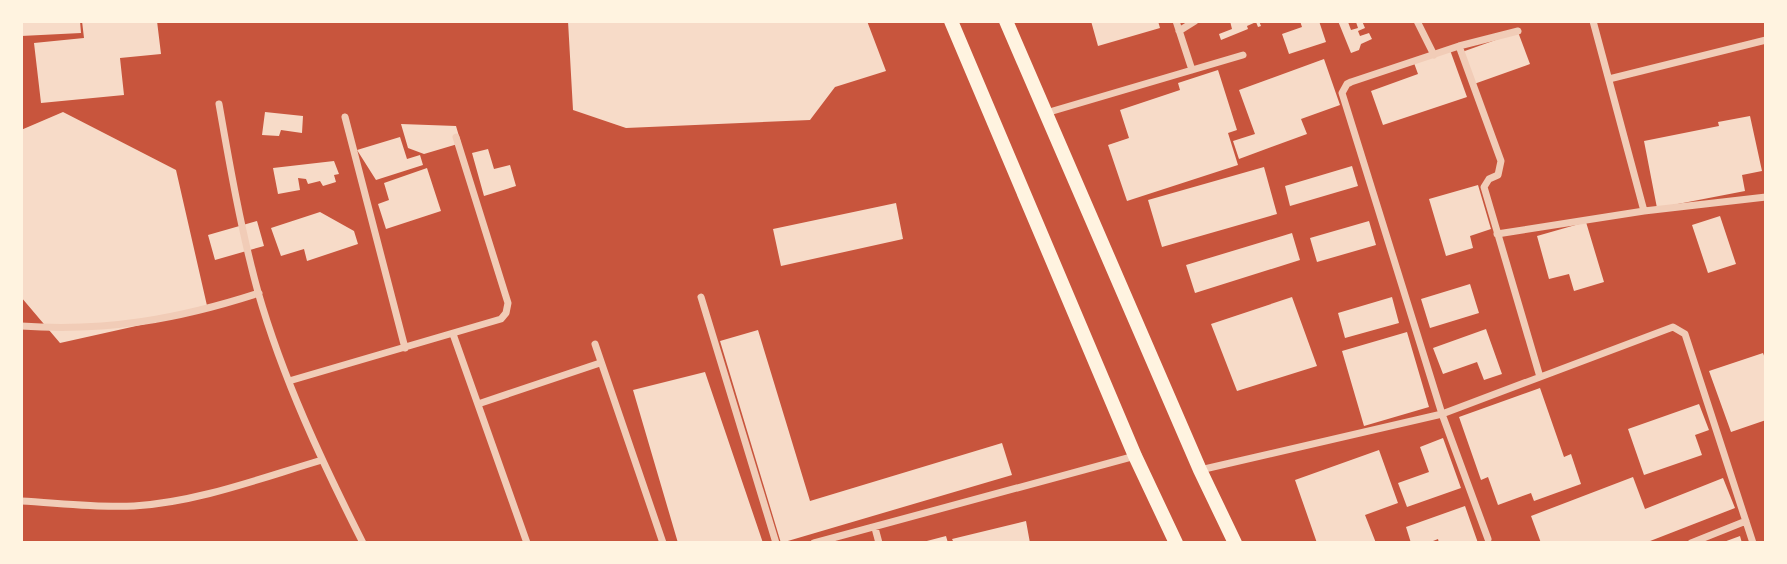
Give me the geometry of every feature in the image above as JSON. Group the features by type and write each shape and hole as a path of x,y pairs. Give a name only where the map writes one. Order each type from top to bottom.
{"main road":[{"path":"951,21 1135,456 1176,543"},
{"path":"1006,21 1200,470 1235,543"}],"street":[{"path":"1175,21 1192,70"},
{"path":"1179,31 1195,21"},
{"path":"1417,21 1434,55"},
{"path":"1593,21 1644,211"},
{"path":"1488,539 1442,414 1342,98 1344,88 1351,82 1459,46 1518,31"},
{"path":"1609,79 1766,40"},
{"path":"1459,46 1501,161 1498,175 1489,179 1484,187 1540,377"},
{"path":"1046,113 1243,55"},
{"path":"219,104 235,198 259,293 289,381 322,460 363,543"},
{"path":"345,117 405,348"},
{"path":"289,381 500,319 508,308 456,137"},
{"path":"1497,234 1644,211 1766,197"},
{"path":"21,326 104,327 157,321 209,309 259,293"},
{"path":"701,297 776,543"},
{"path":"1200,470 1442,414 1669,327 1678,328 1685,334 1753,543"},
{"path":"453,334 527,543"},
{"path":"595,344 663,543"},
{"path":"478,404 600,363"},
{"path":"814,543 1135,456"},
{"path":"21,501 134,506 242,484 322,460"},
{"path":"1691,543 1746,522"},
{"path":"875,527 879,543"}],"building":[{"path":"21,21 80,21 81,33 21,36"},
{"path":"82,21 157,21 161,54 120,58 124,95 41,103 34,43 84,38"},
{"path":"568,21 867,21 886,71 835,87 810,120 626,128 573,110"},
{"path":"1091,21 1158,21 1160,28 1098,46"},
{"path":"1230,21 1259,21 1261,26 1258,27 1256,22 1247,26 1248,29 1221,40 1219,34 1232,29"},
{"path":"1300,21 1319,21 1326,42 1289,54 1282,34 1302,27"},
{"path":"1338,21 1348,22 1351,30 1358,28 1356,22 1362,21 1365,28 1358,31 1360,36 1369,33 1372,39 1351,53"},
{"path":"1518,32 1530,64 1474,84 1462,52"},
{"path":"1450,50 1467,97 1383,125 1371,91 1418,74 1414,63"},
{"path":"1324,59 1340,105 1301,119 1307,134 1239,159 1233,141 1255,134 1239,90"},
{"path":"1218,70 1237,130 1228,133 1238,165 1127,201 1108,145 1129,138 1120,110 1180,90 1178,83"},
{"path":"63,112 176,170 208,310 60,343 21,297 21,130"},
{"path":"265,112 303,116 302,133 281,130 279,136 262,135"},
{"path":"1750,116 1762,171 1742,175 1745,191 1657,208 1644,141 1719,126 1718,122"},
{"path":"401,124 456,126 461,143 424,154 408,148"},
{"path":"400,137 407,159 420,155 423,165 376,180 357,150"},
{"path":"488,149 494,169 510,165 516,186 484,196 472,153"},
{"path":"334,161 339,174 334,175 336,182 323,186 320,181 308,184 306,179 298,178 300,190 278,194 273,168"},
{"path":"1352,166 1358,186 1290,206 1285,186"},
{"path":"1264,167 1277,214 1162,247 1148,200"},
{"path":"427,168 441,211 386,229 378,204 389,200 384,183"},
{"path":"1478,185 1491,229 1470,236 1473,248 1446,256 1429,199"},
{"path":"896,203 903,239 781,266 773,229"},
{"path":"320,212 354,231 358,244 307,261 304,249 281,256 271,228"},
{"path":"1720,216 1736,264 1708,273 1692,225"},
{"path":"257,221 264,246 215,260 208,235"},
{"path":"1369,221 1376,245 1317,262 1310,238"},
{"path":"1586,222 1604,282 1574,291 1569,274 1549,279 1537,236"},
{"path":"1292,233 1300,260 1195,293 1186,265"},
{"path":"1470,284 1479,313 1430,328 1421,299"},
{"path":"1292,297 1317,366 1237,391 1211,324"},
{"path":"1392,297 1399,323 1345,338 1338,313"},
{"path":"1486,329 1502,374 1484,380 1477,362 1443,374 1433,348"},
{"path":"758,330 810,501 1002,443 1012,475 781,543 720,341"},
{"path":"1407,332 1429,407 1364,426 1342,351"},
{"path":"1763,353 1766,361 1766,420 1731,432 1709,371"},
{"path":"705,372 763,543 678,543 633,390"},
{"path":"1540,388 1564,457 1571,454 1581,484 1534,501 1531,493 1498,505 1488,477 1481,480 1459,417"},
{"path":"1699,404 1709,430 1695,435 1702,455 1644,475 1628,429"},
{"path":"1443,438 1461,488 1407,507 1398,483 1429,472 1420,447"},
{"path":"1379,450 1398,503 1365,515 1376,543 1317,543 1295,480"},
{"path":"1633,477 1645,509 1723,478 1735,508 1645,543 1541,543 1531,516"},
{"path":"1465,506 1478,543 1439,543 1438,539 1428,543 1411,543 1406,527"},
{"path":"1026,521 1030,543 954,543 952,539"},
{"path":"946,536 948,543 923,543 923,542"},
{"path":"1740,536 1742,543 1721,543"}]}
